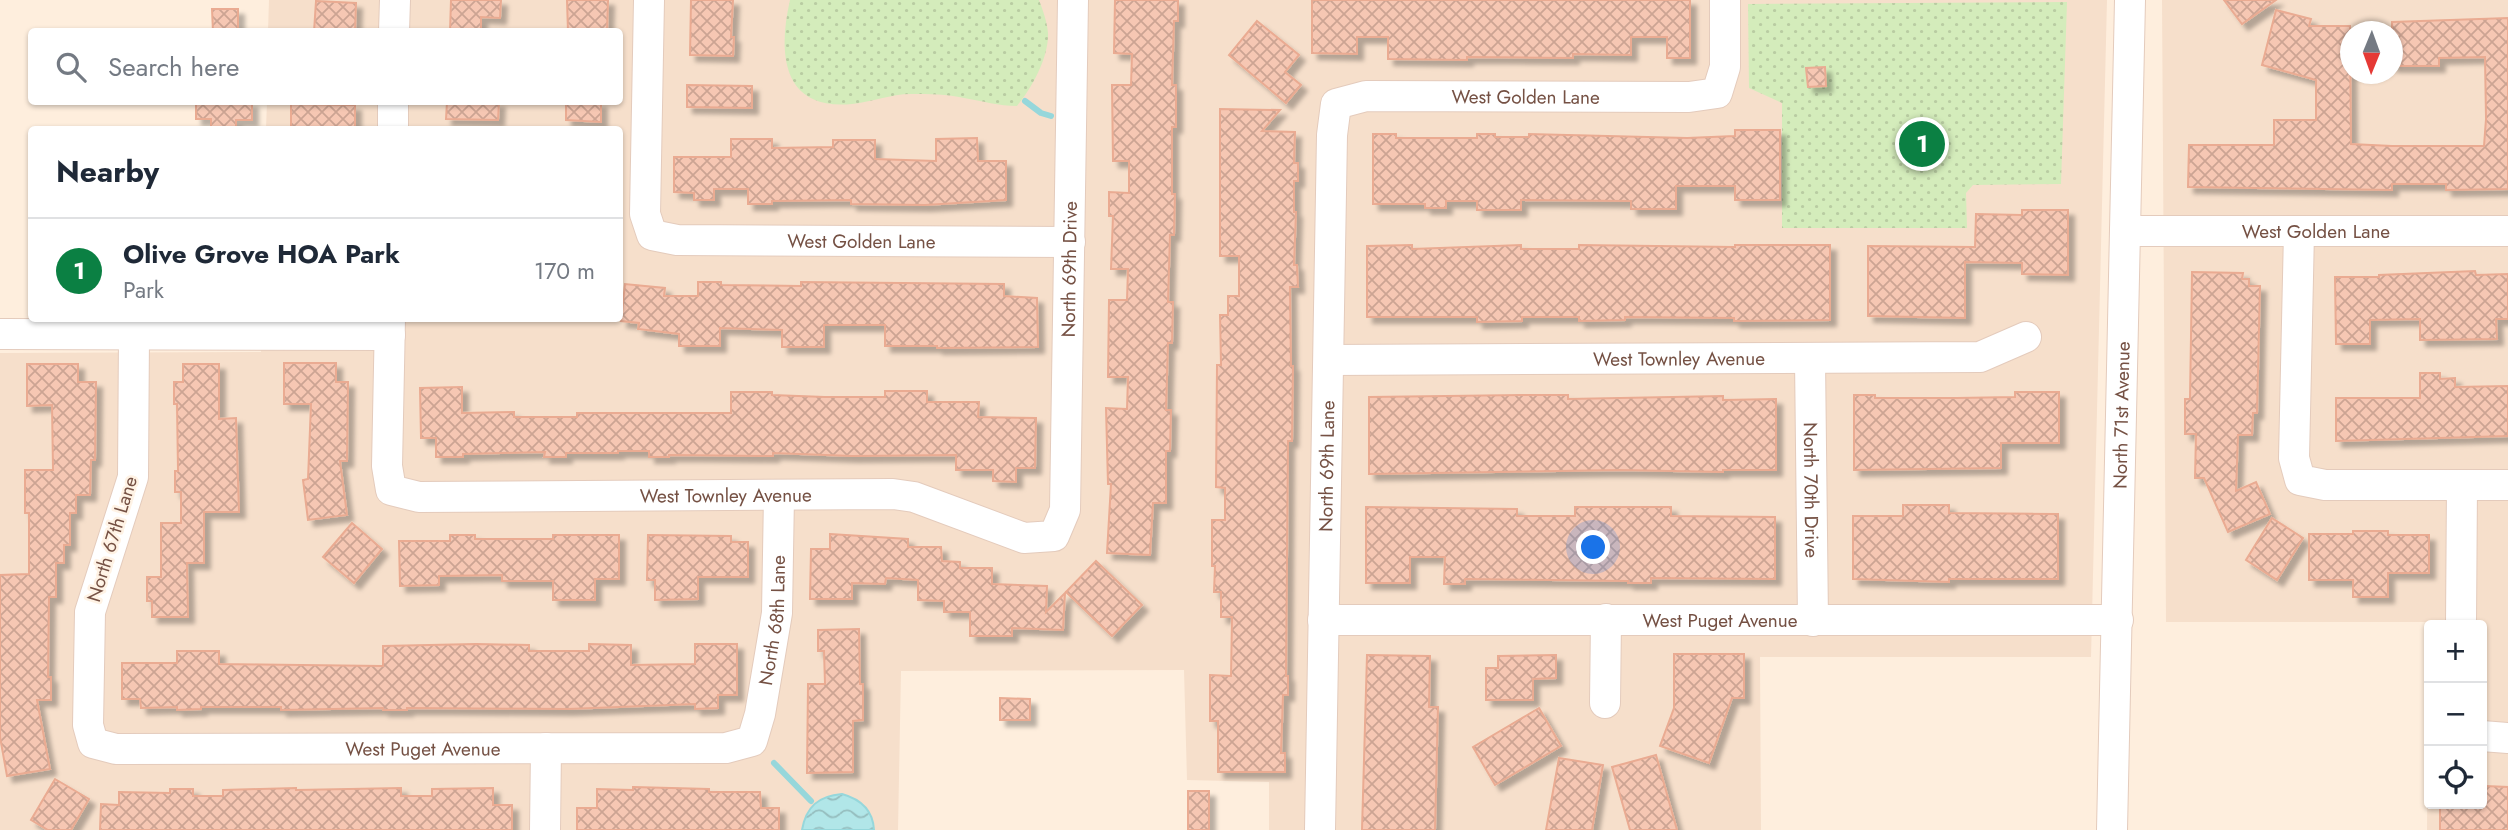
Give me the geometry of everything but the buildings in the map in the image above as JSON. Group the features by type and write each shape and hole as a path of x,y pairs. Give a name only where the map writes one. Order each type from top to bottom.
{"street":[{"path":"394,28 395,0"},
{"name":"West Golden Lane","path":"649,0 645,214 652,235 677,240 1070,242"},
{"name":"North 69th Drive","path":"1054,536 1065,510 1073,0"},
{"name":"West Golden Lane","path":"1336,104 1366,96 1689,97 1717,93 1725,66 1725,0"},
{"name":"North 71st Avenue","path":"2112,830 2130,0"},
{"name":"North 69th Lane","path":"1320,830 1332,135 1336,104"},
{"path":"393,105 393,126"},
{"name":"West Golden Lane","path":"2125,231 2508,231"},
{"path":"2299,232 2294,458 2300,480 2325,485 2508,485"},
{"path":"0,334 134,334 390,327"},
{"name":"West Townley Avenue","path":"390,327 387,466 391,490 419,497 893,494 914,497 1024,538 1054,536"},
{"name":"North 67th Lane","path":"93,743 88,725 90,612 133,477 134,334"},
{"name":"West Townley Avenue","path":"1329,359 1980,357 2026,337"},
{"name":"North 70th Drive","path":"1810,359 1813,621"},
{"path":"2461,620 2462,485"},
{"name":"North 68th Lane","path":"752,741 761,714 777,613 779,495"},
{"path":"1605,704 1606,619"},
{"name":"West Puget Avenue","path":"1323,620 2118,620"},
{"path":"2487,736 2508,738"},
{"name":"West Puget Avenue","path":"93,743 116,749 726,748 752,741"},
{"path":"545,830 546,748"}],"shaded area":[{"path":"269,0 2107,0 2091,657 1760,657 1761,830 1269,830 1269,782 1187,780 1184,670 901,671 898,830 0,830 0,353 261,352 262,322 623,322 623,126 266,126 267,105 623,105 623,28 268,28"},
{"path":"2162,0 2508,0 2508,830 2427,830 2427,809 2487,809 2487,620 2166,622"}],"green space":[{"path":"790,0 1039,0 1047,24 1048,42 1038,72 1017,106 924,94 896,95 852,104 828,104 811,98 798,88 790,74 785,39"},
{"path":"2067,2 2061,184 1973,185 1966,193 1967,228 1782,228 1782,103 1749,88 1748,4"}],"water":[{"path":"842,794 864,806 871,817 874,830 802,830 814,804 826,797"}],"waterway":[{"path":"1025,101 1041,113 1051,116"},
{"path":"774,763 811,801"}],"place":[{"name":"Olive Grove HOA Park","path":"1922,144"}]}
